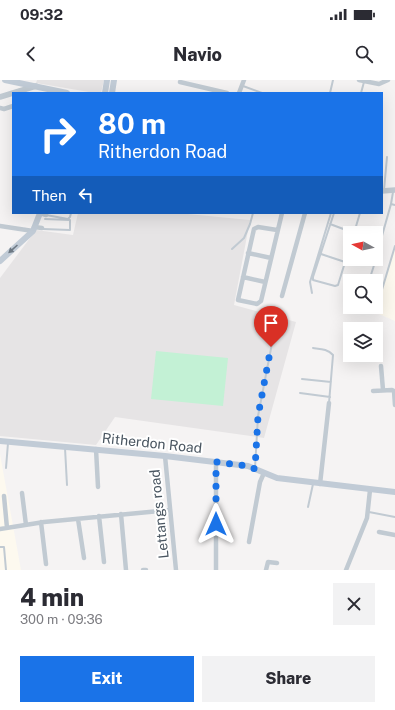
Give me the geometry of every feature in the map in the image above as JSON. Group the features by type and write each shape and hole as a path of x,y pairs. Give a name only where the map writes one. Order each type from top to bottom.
{"main road":[{"path":"5,80 63,92"},
{"path":"105,92 107,80"},
{"path":"112,92 114,80"},
{"path":"0,261 34,229 42,215"},
{"name":"Ritherdon Road","path":"0,441 96,449 248,466 277,478 395,492"}],"street":[{"path":"240,92 244,80"},
{"path":"362,81 379,84 388,80"},
{"path":"180,82 223,92"},
{"path":"16,92 36,86"},
{"path":"0,97 12,93"},
{"path":"0,108 4,109 12,106"},
{"path":"383,191 394,190"},
{"path":"277,230 256,227 252,233 238,300 254,304 258,304 261,301 282,214"},
{"path":"282,296 305,214"},
{"path":"0,226 34,229 42,228"},
{"path":"248,253 271,258"},
{"path":"243,277 266,282"},
{"path":"381,366 383,390"},
{"path":"373,391 394,391 395,405"},
{"path":"320,484 329,403"},
{"path":"96,449 98,487"},
{"name":"Lettangs road","path":"165,456 176,570"},
{"path":"216,462 216,570"},
{"path":"249,542 260,482 264,472"},
{"path":"346,570 367,518 370,490"},
{"path":"22,493 26,525"},
{"path":"4,496 7,528"},
{"path":"0,529 41,522 170,510"},
{"path":"120,514 126,570"},
{"path":"99,516 104,562"},
{"path":"78,519 84,558"},
{"path":"41,522 46,564"},
{"path":"379,532 395,535"},
{"path":"266,570 268,562 277,563"}],"lane":[{"path":"330,92 333,80"},
{"path":"361,92 362,81"},
{"path":"242,86 259,92"},
{"path":"383,191 387,157"},
{"path":"383,233 394,190"},
{"path":"391,204 395,205"},
{"path":"42,215 68,219 71,214"},
{"path":"232,249 244,238 254,214"},
{"path":"312,293 310,282 331,214"},
{"path":"334,214 313,280 335,286 338,285 344,266"},
{"path":"356,226 360,214"},
{"path":"42,215 70,220 70,230 42,228"},
{"path":"330,224 343,229"},
{"path":"383,286 395,246"},
{"path":"320,254 343,261"},
{"path":"255,469 258,416 274,333"},
{"path":"313,348 324,349 333,355 329,403"},
{"path":"302,379 331,382"},
{"path":"300,393 330,396"},
{"path":"6,468 8,441"},
{"path":"65,446 67,485"},
{"path":"308,507 313,483"},
{"path":"368,512 395,517"},
{"path":"0,547 4,547 6,570"}],"shaded area":[{"path":"37,80 104,80 101,92 89,92 36,83"},
{"path":"78,214 187,214 250,220 234,305 296,322 264,438 115,417 96,445 0,436 0,278 36,230 73,235"},
{"path":"395,246 395,321 379,314 383,314 383,284"},
{"path":"0,454 21,570 0,570"}],"green space":[{"path":"156,351 228,358 223,406 151,399"}],"route":[{"path":"216,524 216,462 248,466 255,469 258,416 271,347"}]}
